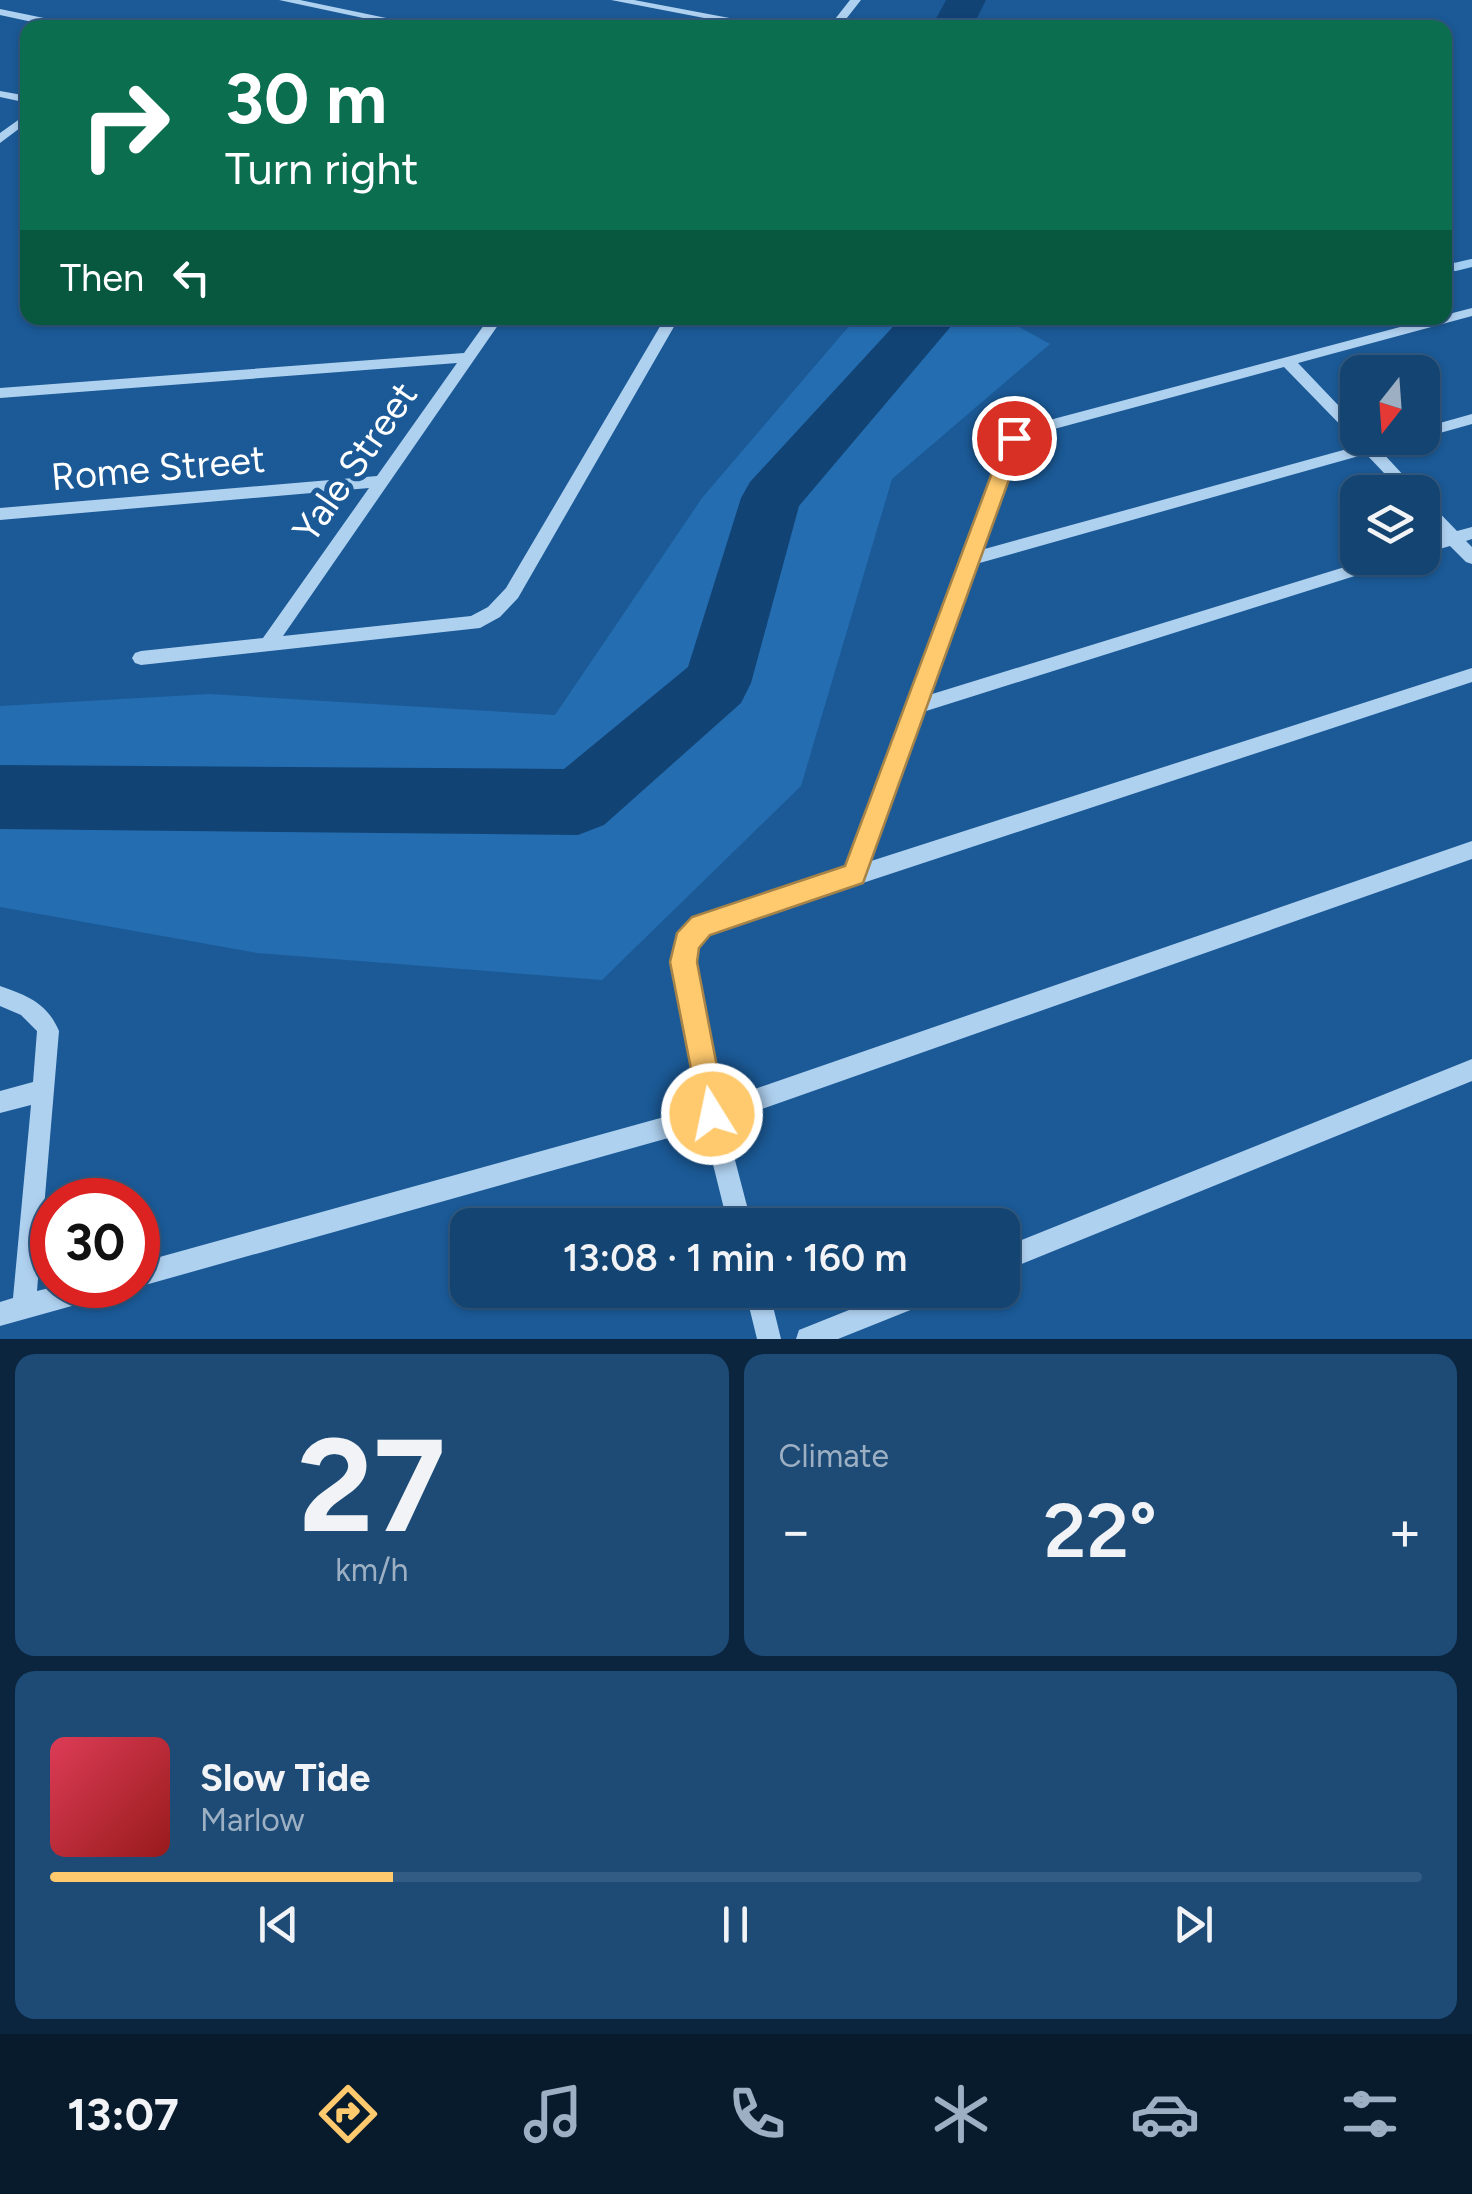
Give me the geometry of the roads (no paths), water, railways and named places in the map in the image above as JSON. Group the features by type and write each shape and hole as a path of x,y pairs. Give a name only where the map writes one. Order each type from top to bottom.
{"street":[{"path":"284,0 388,20"},
{"path":"616,0 731,20"},
{"path":"840,20 856,0"},
{"path":"0,12 42,20"},
{"path":"0,28 19,15"},
{"path":"0,139 20,123"},
{"name":"Yale Street","path":"268,644 491,325"},
{"path":"141,658 474,622 494,612 512,593 668,325"},
{"path":"854,875 1014,438 1027,431 1423,325"},
{"path":"0,393 466,358"},
{"path":"1287,361 1340,417"},
{"path":"1440,428 1472,419"},
{"path":"970,559 1340,447"},
{"path":"1376,455 1394,475"},
{"name":"Rome Street","path":"0,514 382,481"},
{"path":"1440,524 1472,558"},
{"path":"1440,542 1472,533"},
{"path":"918,706 1340,575"},
{"path":"736,1208 712,1114 684,962 687,942 701,926 1472,675"},
{"path":"160,1270 712,1114 1472,850"},
{"path":"0,996 30,1007 43,1017 48,1030 12,1310"},
{"path":"1020,1253 1472,1070"},
{"path":"0,1102 42,1091"},
{"path":"761,1308 769,1339"},
{"path":"808,1339 885,1308"}],"waterway":[{"path":"955,20 966,0"},
{"path":"1452,266 1472,263"},
{"path":"0,797 578,802 717,683 771,498 925,325"}]}
